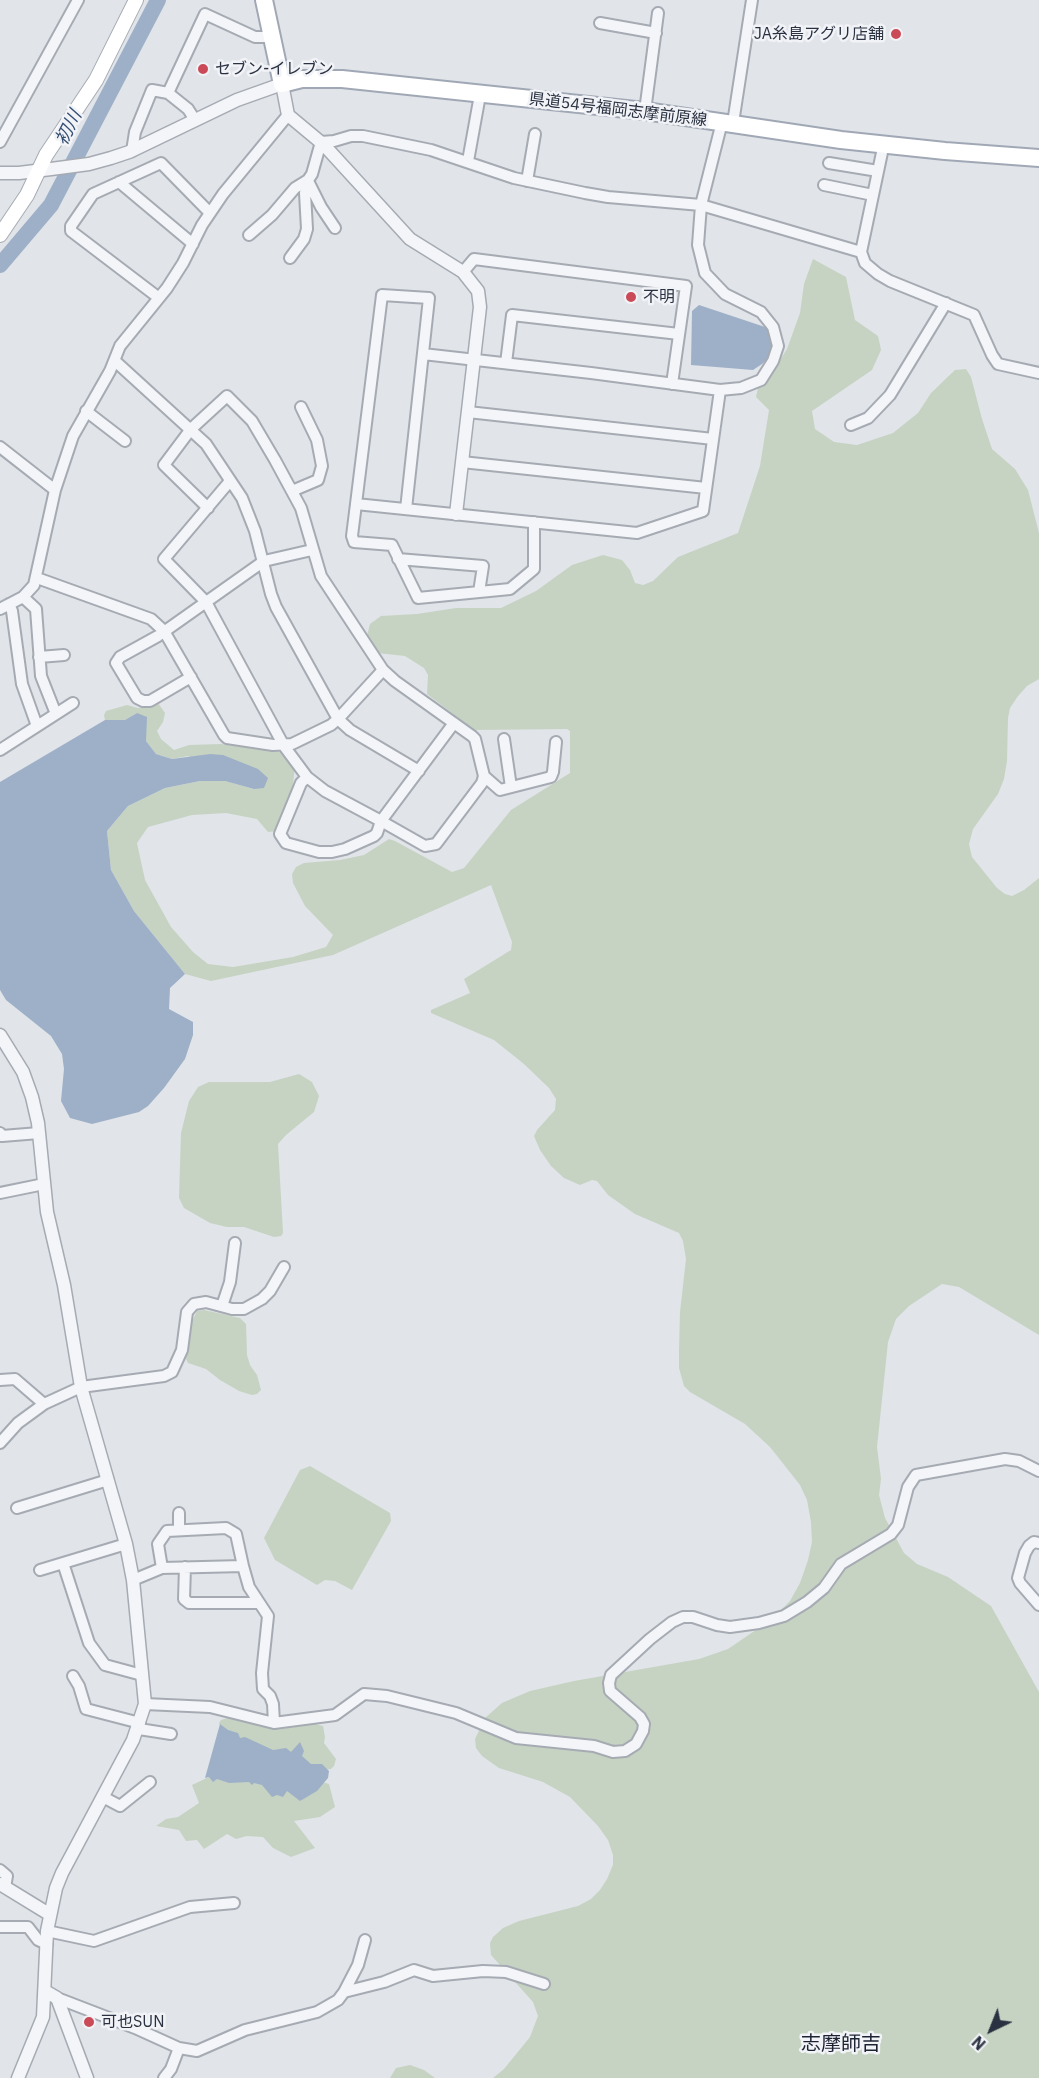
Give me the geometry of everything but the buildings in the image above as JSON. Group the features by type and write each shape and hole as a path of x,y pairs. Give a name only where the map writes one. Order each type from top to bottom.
{"main road":[{"path":"0,235 45,170 46,155 96,80 136,0"},
{"path":"264,0 282,84"},
{"name":"県道54号福岡志摩前原線","path":"282,84 302,79 342,79 645,111 762,129 945,151 1039,158"}],"street":[{"path":"0,142 78,0"},
{"path":"423,354 720,390 741,388 761,380 773,361 778,346 773,327 761,312 725,294 705,273 698,245 701,205 728,122 752,0"},
{"path":"645,111 658,13"},
{"path":"168,93 205,14 255,37 272,37"},
{"path":"600,23 656,33"},
{"path":"0,173 89,164 131,151 237,100 282,84 288,115 321,142 410,239 464,272 478,291 480,307 456,514"},
{"path":"131,151 135,132 152,90 168,93 189,109 195,120"},
{"path":"468,161 480,95"},
{"path":"37,726 22,684 12,611 5,606 23,597 37,578 55,490 73,436 115,361 120,345 159,298 210,213 259,148 288,115"},
{"path":"527,181 535,134"},
{"path":"321,142 363,136 431,150 527,181 608,197 701,205 861,252"},
{"path":"249,235 272,215 296,188 308,180 312,174 321,142"},
{"path":"884,143 861,252 865,263 878,274 974,315 998,364 1039,373"},
{"path":"159,298 71,231 71,226 93,194 161,163 210,213"},
{"path":"829,163 878,171"},
{"path":"308,180 321,207 335,228"},
{"path":"290,258 304,239 307,229 305,200 308,180"},
{"path":"119,182 193,244"},
{"path":"824,185 873,195"},
{"path":"464,272 474,259 686,286 672,384"},
{"path":"405,509 429,298 382,295 352,536 354,542 392,545 418,598 510,589 534,569 534,522"},
{"path":"851,425 868,418 890,395 946,303"},
{"path":"506,363 512,315 680,334"},
{"path":"115,361 206,444 230,481 248,511 276,607 338,719 350,730 419,771"},
{"path":"356,504 637,533 703,511 720,390"},
{"path":"208,508 164,465 191,429 227,396 252,421 292,491 301,508 312,550 325,584 383,670 475,740 484,777 482,783 436,844 425,846 325,791 307,777 284,746 206,602 164,559 208,508 230,481"},
{"path":"292,491 318,480 322,466 316,440 301,407"},
{"path":"86,411 125,441"},
{"path":"468,412 713,439"},
{"path":"0,447 55,490"},
{"path":"462,462 706,488"},
{"path":"191,677 150,700 137,698 116,663 120,657 164,631 264,561 312,550"},
{"path":"398,559 483,566 479,592"},
{"path":"37,578 146,616 164,631 227,738 284,746 292,744 338,719 383,670"},
{"path":"23,597 36,609 41,676 56,714"},
{"path":"39,657 64,655"},
{"path":"0,750 73,703"},
{"path":"307,777 301,783 280,834 286,843 319,852 345,849 377,833 381,821 454,723"},
{"path":"504,739 511,787"},
{"path":"484,777 501,790 551,777 554,772 556,742"},
{"path":"0,1035 23,1072 32,1097 39,1133 47,1212 64,1285 81,1387 126,1544 133,1580 145,1704 140,1726 62,1873 49,1914 43,2017 18,2078"},
{"path":"0,1133 2,1136 39,1133"},
{"path":"0,1193 44,1184"},
{"path":"222,1306 230,1282 235,1243"},
{"path":"0,1443 18,1423 44,1404 81,1387 164,1376 172,1372 182,1350 188,1312 194,1304 206,1302 244,1309 262,1299 270,1291 284,1267"},
{"path":"0,1380 15,1379 44,1404"},
{"path":"145,1704 210,1707 274,1723 335,1715 364,1694 387,1696 456,1713 516,1738 594,1746 613,1752 625,1751 636,1744 644,1724 640,1717 610,1691 610,1675 672,1622 683,1617 693,1617 730,1627 759,1623 784,1616 799,1607 824,1588 841,1564 891,1534 898,1525 908,1487 916,1475 1005,1459 1019,1461 1039,1471"},
{"path":"17,1508 108,1480"},
{"path":"178,1513 179,1530"},
{"path":"162,1568 158,1544 167,1531 226,1528 236,1534 249,1587 267,1616 262,1681 263,1689 270,1696 273,1704 274,1723"},
{"path":"1039,1543 1034,1542 1029,1546 1018,1578 1039,1605"},
{"path":"40,1570 126,1544"},
{"path":"63,1563 89,1643 105,1665 142,1676"},
{"path":"133,1580 162,1568 243,1566"},
{"path":"185,1567 184,1599 189,1603 259,1604"},
{"path":"73,1676 79,1686 86,1709 171,1734"},
{"path":"102,1797 120,1806 150,1782"},
{"path":"0,1870 7,1876 3,1885 49,1914"},
{"path":"47,1931 94,1941 190,1907 234,1903"},
{"path":"0,1927 28,1927 38,1940 47,1944"},
{"path":"45,1991 179,2048 197,2050 245,2030 317,2012 338,2000 358,1965 365,1940"},
{"path":"344,1992 384,1982 414,1970 433,1976 483,1971 506,1972 544,1984"},
{"path":"57,1998 87,2078"},
{"path":"164,2078 171,2069 179,2048"}],"green space":[{"path":"813,259 846,277 855,320 878,336 881,350 872,370 812,411 815,429 834,442 857,445 893,433 918,413 931,393 955,370 966,369 971,377 992,449 1015,469 1028,490 1039,533 1039,679 1027,686 1010,708 1004,779 998,794 973,829 969,844 972,857 997,888 1005,894 1012,896 1039,878 1039,1335 959,1287 942,1284 909,1306 896,1319 888,1342 877,1447 881,1479 879,1495 885,1518 904,1553 917,1564 948,1577 991,1606 1039,1692 1039,2078 493,2078 504,2069 530,2037 538,2016 533,2002 491,1955 490,1943 493,1937 503,1928 519,1921 578,1906 591,1899 607,1879 613,1865 613,1855 608,1840 598,1826 570,1797 543,1782 499,1768 482,1756 476,1748 475,1739 485,1718 502,1703 530,1691 699,1659 728,1649 772,1619 790,1601 800,1583 812,1542 807,1500 800,1485 770,1447 745,1424 690,1392 684,1386 679,1368 679,1352 680,1312 686,1259 679,1233 635,1214 608,1195 597,1181 592,1180 580,1185 564,1178 551,1166 534,1136 555,1110 556,1099 549,1088 494,1040 431,1013 431,1010 470,993 464,979 511,950 512,942 491,885 333,955 211,981 185,974 134,911 111,870 107,831 128,806 165,788 200,781 225,781 254,789 188,756 172,759 156,754 146,741 137,713 125,720 105,720 104,715 106,711 127,705 138,708 158,703 165,713 163,722 157,731 161,739 174,750 189,745 221,744 279,752 288,756 295,765 293,785 278,831 268,832 257,819 226,813 192,815 148,827 137,843 145,880 171,927 193,952 208,964 233,967 293,957 326,947 333,935 305,906 293,883 292,874 296,867 304,863 364,855 389,839 452,872 464,868 511,810 570,773 570,731 567,729 474,730 427,694 428,675 424,668 405,656 377,653 367,636 370,624 381,616 417,614 456,608 501,608 536,591 572,565 603,555 622,560 630,570 635,583 643,585 653,581 678,557 738,533 760,466 769,410 756,397 758,388 770,376 787,349 800,313 804,284"},
{"path":"299,1074 312,1082 319,1096 314,1112 278,1144 283,1233 281,1236 274,1237 244,1227 227,1227 210,1223 184,1208 179,1198 181,1133 189,1101 198,1087 209,1082 270,1082"},
{"path":"204,1310 240,1318 246,1324 247,1355 257,1375 261,1390 257,1394 252,1395 239,1391 206,1369 188,1363 186,1359 192,1321 197,1311"},
{"path":"310,1466 390,1513 391,1521 352,1590 335,1581 325,1580 317,1585 275,1560 264,1538 300,1470"},
{"path":"234,1716 280,1729 315,1724 323,1726 324,1743 336,1759 334,1766 323,1770 290,1754 256,1747 222,1729 219,1723 221,1720"},
{"path":"213,1775 319,1781 329,1784 335,1807 320,1817 294,1821 315,1848 291,1857 273,1848 263,1837 247,1836 236,1839 227,1834 204,1849 197,1840 186,1841 179,1830 156,1826 166,1819 178,1817 199,1803 192,1785"},
{"path":"410,2065 424,2070 435,2078 390,2078 396,2068"}],"water":[{"path":"699,305 768,328 774,340 773,354 753,370 691,365 692,311"},
{"path":"137,713 147,717 146,741 156,754 172,759 210,754 223,755 258,769 268,778 264,788 254,789 225,781 200,781 165,788 128,806 107,831 111,870 134,911 185,974 170,988 169,1009 193,1022 193,1035 185,1059 148,1106 139,1112 92,1124 70,1118 61,1101 64,1069 62,1054 51,1036 6,1000 0,990 0,782 105,720 125,720"},
{"path":"220,1724 238,1733 240,1738 245,1737 273,1750 286,1748 291,1752 300,1742 304,1751 302,1756 311,1764 322,1764 329,1771 328,1778 317,1791 300,1801 287,1791 283,1797 277,1795 272,1797 262,1785 254,1783 252,1785 249,1782 229,1783 217,1779 213,1782 209,1777 205,1778"}],"waterway":[{"name":"初川","path":"0,265 51,205 158,0"}],"place":[{"name":"JA糸島アグリ店舗","path":"896,34"},
{"name":"セブン-イレブン","path":"203,69"},
{"name":"不明","path":"631,297"},
{"name":"可也SUN","path":"89,2022"}],"district":[{"name":"志摩師吉","path":"841,2044"}]}
